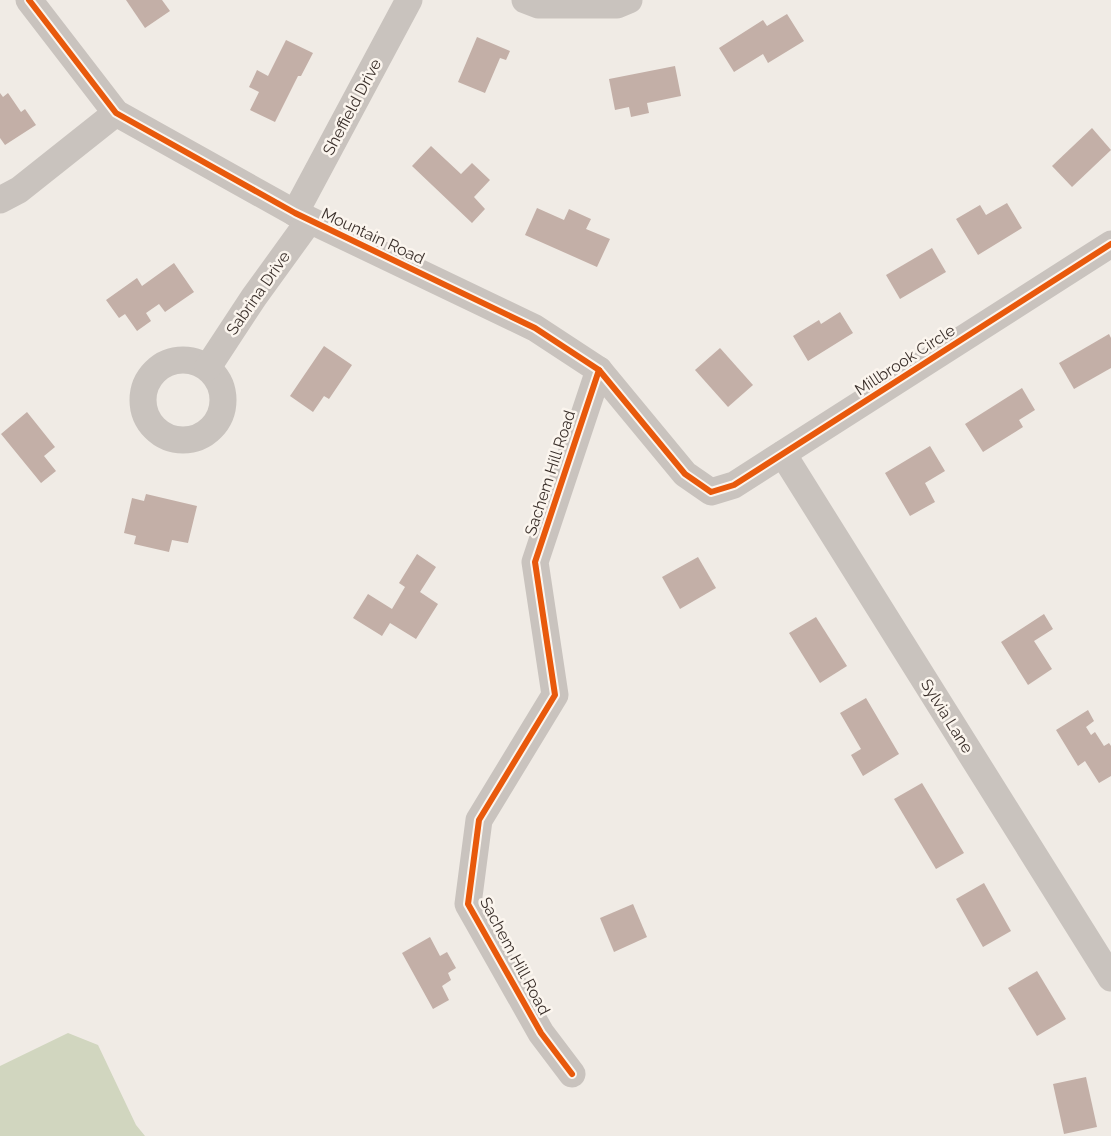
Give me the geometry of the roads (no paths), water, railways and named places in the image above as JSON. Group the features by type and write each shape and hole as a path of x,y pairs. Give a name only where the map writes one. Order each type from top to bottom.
{"street":[{"name":"Mountain Road","path":"29,0 116,113 302,217 535,327 599,370 685,474 711,492"},
{"name":"Sheffield Drive","path":"302,217 409,0"},
{"path":"525,0 538,5 617,5 629,0"},
{"path":"0,200 19,190 116,113"},
{"name":"Sabrina Drive","path":"208,367 254,297 302,217"},
{"name":"Millbrook Circle","path":"711,492 734,485 1111,244"},
{"name":"Sachem Hill Road","path":"572,1074 542,1033 468,904 479,820 555,695 534,562 599,370"},
{"name":"Sylvia Lane","path":"783,454 1111,978"}]}
